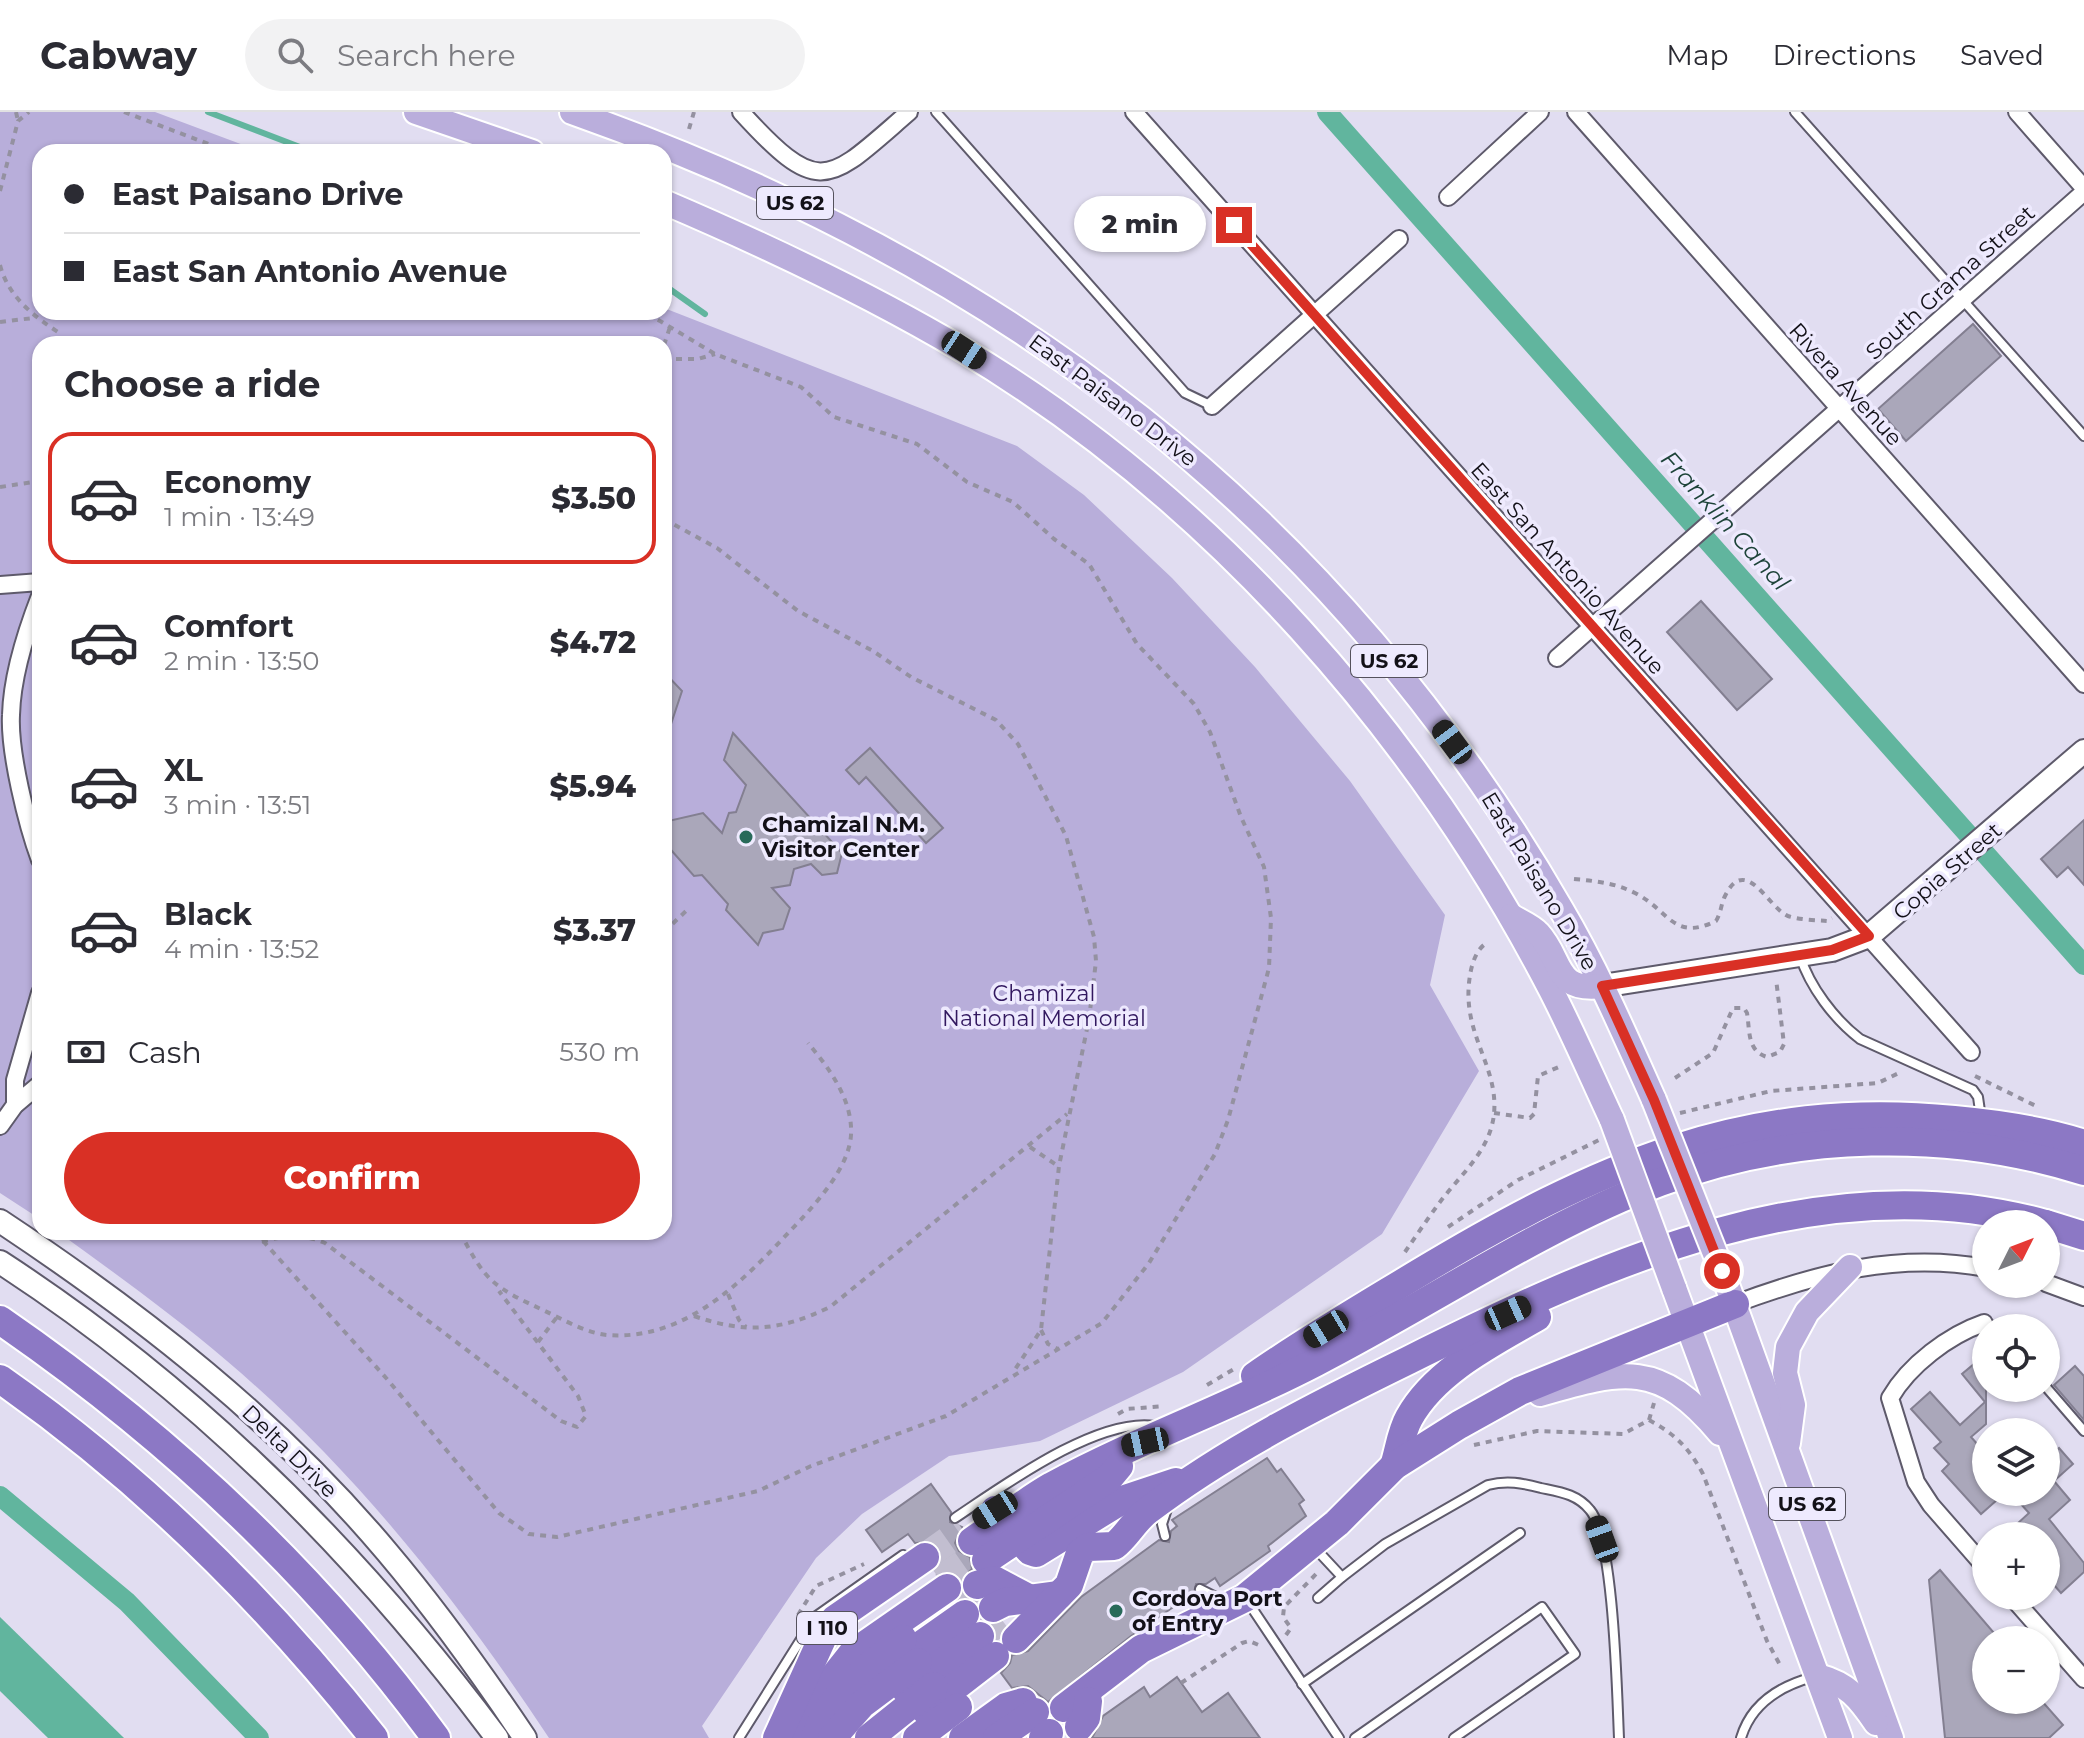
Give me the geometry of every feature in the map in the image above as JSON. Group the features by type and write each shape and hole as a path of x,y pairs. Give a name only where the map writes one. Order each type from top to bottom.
{"highway":[{"path":"1145,1442 1171,1417 1301,1344 1479,1237 1593,1178 1660,1152 1740,1129 1794,1120 1875,1115 1981,1122 2084,1144"},
{"path":"1199,1403 1313,1364 1592,1214 1658,1183 1705,1167 1789,1149 1914,1142 1995,1151 2084,1171"},
{"path":"1394,1466 1407,1421 1423,1397 1495,1341 1603,1274 1688,1239 1782,1215 1875,1204 1942,1204 1985,1210"},
{"path":"2060,1228 2084,1236"},
{"name":"I 110","path":"777,1738 827,1628 835,1619 979,1596 1059,1595 1069,1585 1080,1553 1088,1547 1114,1546 1140,1517 1275,1428 1479,1326 1603,1274"},
{"path":"997,1738 1056,1715 1141,1649 1165,1639 1183,1625 1239,1601 1312,1544 1394,1466 1491,1408 1520,1391 1735,1304"},
{"path":"0,1320 122,1410 243,1517 327,1604 436,1738"},
{"path":"0,1379 102,1457 194,1538 279,1622 374,1738"},
{"name":"I 110","path":"869,1738 979,1596 1008,1525 1119,1466 1145,1442"},
{"name":"I 110","path":"890,1738 979,1596 1008,1525 1046,1477 1106,1450 1145,1442"},
{"path":"1008,1525 1030,1551 1043,1552 1122,1500 1205,1473"},
{"name":"I 110","path":"777,1738 814,1676 848,1634 979,1596"},
{"name":"I 110","path":"786,1738 852,1654 979,1596"},
{"name":"I 110","path":"818,1738 825,1714 840,1693 885,1653 979,1596"},
{"name":"I 110","path":"832,1738 844,1721 979,1596"},
{"name":"I 110","path":"852,1738 979,1596"},
{"name":"I 110","path":"917,1738 990,1682 979,1596"},
{"path":"963,1738 1006,1707 1056,1715"}],"main road":[{"path":"416,112 509,144"},
{"name":"East Paisano Drive","path":"572,112 657,144"},
{"name":"East Paisano Drive","path":"672,150 885,247 973,298 1080,369 1197,464 1281,542 1406,682 1504,816 1561,910 1602,986 1654,1100 1735,1304 1889,1738"},
{"name":"East Paisano Drive","path":"672,206 827,275 964,350 1090,437 1150,486 1247,575 1329,664 1431,794 1509,915 1551,990 1612,1120 1840,1738"},
{"name":"Copia Street","path":"1602,986 1832,950 1869,936 2084,751"},
{"path":"1509,915 1538,933 1568,981 1578,986 1602,986"},
{"name":"Delta Drive","path":"0,1221 98,1287 191,1360 324,1483 430,1604 525,1738"},
{"name":"Delta Drive","path":"0,1262 119,1347 254,1462 396,1609 497,1738"},
{"path":"1787,1449 1793,1405 1785,1373 1788,1347 1807,1312 1850,1267"},
{"path":"1491,1408 1568,1386 1637,1375 1679,1391 1699,1408 1730,1445"},
{"path":"1818,1676 1841,1682 1855,1693 1889,1738"}],"street":[{"path":"741,112 773,147 811,171 826,173 852,162 909,112"},
{"name":"East San Antonio Avenue","path":"1134,112 1971,1052"},
{"path":"1448,197 1540,112"},
{"name":"Rivera Avenue","path":"1576,112 2084,684"},
{"path":"2017,112 2084,190"},
{"name":"South Grama Street","path":"1557,658 2084,190"},
{"path":"1212,406 1399,239"},
{"path":"0,585 32,583"},
{"path":"11,716 25,640 32,619"},
{"path":"0,689 11,716 25,808 32,832"},
{"path":"15,1105 15,1080 32,1021"},
{"path":"0,1125 15,1105 32,1091"},
{"path":"1735,1304 1850,1267 1900,1261 1972,1266"},
{"path":"2060,1288 2084,1297"},
{"path":"1972,1329 1960,1331 1907,1375 1890,1398 1916,1482 1931,1505 1972,1552"},
{"path":"2023,1610 2084,1679"}],"lane":[{"path":"936,112 1185,393 1212,406"},
{"path":"1795,112 2084,436"},
{"path":"1800,955 1808,979 1848,1030 1860,1039 1973,1090 1978,1097 1981,1122"},
{"path":"2059,1402 2084,1431"},
{"path":"739,1738 815,1617 979,1596 1033,1465 1122,1426 1171,1417"},
{"path":"1318,1598 1385,1544 1488,1485 1505,1480 1575,1496 1592,1512 1602,1539 1613,1621 1619,1738"},
{"path":"1165,1536 1162,1524 1175,1494"},
{"path":"1302,1684 1520,1533"},
{"path":"1312,1544 1342,1577"},
{"path":"1200,1589 1239,1601 1339,1738"},
{"path":"1355,1738 1542,1607 1575,1654 1454,1738"},
{"path":"1741,1738 1757,1709 1779,1689 1818,1676"}],"path":[{"path":"0,191 18,121 16,112"},
{"path":"18,121 29,112"},
{"path":"124,112 209,144"},
{"path":"689,129 694,112"},
{"path":"0,265 3,276 32,313"},
{"path":"0,286 3,276"},
{"path":"0,322 32,317"},
{"path":"40,320 58,332"},
{"path":"269,1240 262,1242 387,1379 499,1513 515,1527 542,1538 758,1491 811,1466 946,1416 1113,1312 1149,1263 1215,1154 1228,1120 1269,968 1268,891 1256,845 1241,817 1205,723 1194,704 1137,644 1089,564 1054,539 1013,502 967,482 917,444 834,417 801,387 715,354 662,320"},
{"path":"667,336 671,324"},
{"path":"672,359 698,359 715,354"},
{"path":"0,487 32,482"},
{"path":"672,523 717,548 798,611 873,651 911,677 996,720 1018,744 1066,836 1094,937 1096,961 1089,1019 1067,1114 1059,1166 1041,1330 1013,1374"},
{"path":"1574,879 1618,885 1645,899 1675,925 1688,929 1716,921 1725,896 1735,884 1746,881 1757,884 1772,906 1788,916 1827,921 1844,909"},
{"path":"672,924 686,911"},
{"path":"1399,1260 1441,1200 1479,1156 1494,1113 1492,1088 1470,1025 1467,1003 1472,964 1485,944"},
{"path":"1675,1078 1713,1053 1733,1008 1744,1008 1747,1013 1753,1049 1758,1055 1767,1057 1780,1052 1784,1044 1776,979"},
{"path":"498,1289 557,1317 604,1334 626,1335 652,1331 694,1316 728,1292 800,1221 835,1175 848,1151 850,1123 844,1098 830,1069 808,1043"},
{"path":"1494,1113 1530,1118 1534,1114 1538,1076 1561,1066"},
{"path":"1976,1073 2040,1108"},
{"path":"694,1316 729,1328 748,1329 808,1317 830,1307 1067,1114"},
{"path":"1030,1147 1059,1166"},
{"path":"318,1240 561,1421 577,1427 586,1416 584,1407 498,1289 476,1264 464,1240"},
{"path":"728,1292 739,1320 748,1329"},
{"path":"538,1342 557,1317"},
{"path":"1041,1330 1048,1344 1058,1349"},
{"path":"1199,1403 1241,1364"},
{"path":"1649,1420 1656,1395"},
{"path":"1113,1416 1127,1409 1171,1417"}],"green space":[{"name":"Chamizal National Memorial","path":"0,112 155,112 241,144 32,144 32,320 672,320 672,311 1017,446 1084,495 1172,578 1255,667 1350,781 1445,915 1430,985 1479,1071 1382,1234 1183,1372 1040,1441 949,1456 862,1514 816,1558 702,1726 709,1738 549,1738 440,1586 318,1446 207,1344 69,1240 672,1240 672,336 32,336 32,1214 0,1193"}],"shaded area":[{"path":"0,1617 124,1738 48,1738 0,1691"}],"building":[{"path":"1973,324 2001,356 1906,441 1878,409"},
{"path":"1701,601 1772,679 1737,710 1667,632"},
{"path":"672,680 682,691 672,721"},
{"name":"Chamizal N.M. Visitor Center","path":"733,733 842,853 837,873 822,875 811,864 794,869 790,885 772,888 790,908 783,929 763,933 758,945 726,910 728,904 702,875 694,876 672,851 672,820 703,813 722,833 729,813 736,812 746,785 724,760"},
{"path":"870,748 943,828 926,843 866,777 859,784 846,770"},
{"path":"2084,820 2084,885 2068,867 2057,877 2041,859"},
{"path":"1972,1366 1972,1386 1962,1374"},
{"path":"2075,1366 2084,1376 2084,1420 2060,1392 2060,1380"},
{"path":"1930,1392 1960,1425 1986,1402 1986,1418 1972,1418 1972,1504 1942,1471 1949,1464 1934,1448 1941,1442 1911,1409"},
{"path":"2060,1449 2073,1464 2060,1476"},
{"path":"1267,1458 1277,1472 1281,1469 1304,1500 1299,1504 1306,1516 1268,1546 1270,1551 1220,1586 1215,1578 1206,1584 1196,1584 1194,1593 1131,1636 1048,1702 1028,1686 1012,1688 1001,1673 1010,1663 1012,1655 1028,1651 1081,1597 1159,1540 1169,1542 1171,1531 1177,1526 1172,1520"},
{"path":"931,1484 951,1512 950,1522 962,1527 955,1543 959,1551 970,1557 972,1569 961,1579 954,1572 937,1574 942,1555 933,1542 915,1543 908,1534 882,1552 866,1530"},
{"path":"2060,1488 2070,1500 2049,1519 2051,1522 2019,1522 2029,1513 2023,1506 2060,1506"},
{"path":"1974,1506 1990,1506 1981,1514"},
{"path":"2060,1533 2084,1563 2084,1572 2061,1593"},
{"path":"1940,1570 1988,1626 1972,1626 1972,1714 2053,1714 2063,1725 2049,1738 1945,1738 1929,1580"},
{"path":"1177,1677 1202,1712 1228,1693 1260,1738 1092,1738 1103,1716 1144,1687 1150,1697"}],"waterway":[{"path":"208,112 292,144"},
{"name":"Franklin Canal","path":"1327,112 2084,965"},
{"path":"672,291 705,314"},
{"path":"0,1496 127,1602 259,1738"}],"tunnel":[{"path":"925,1557 963,1530"},
{"path":"940,1580 980,1552"},
{"path":"955,1601 977,1585"},
{"path":"980,1636 1002,1620"}],"place":[{"name":"Chamizal N.M. Visitor Center","path":"746,837"},
{"name":"Cordova Port of Entry","path":"1116,1611"}],"route":[{"path":"1234,225 1869,936 1832,950 1602,986 1654,1100 1722,1271"}]}
